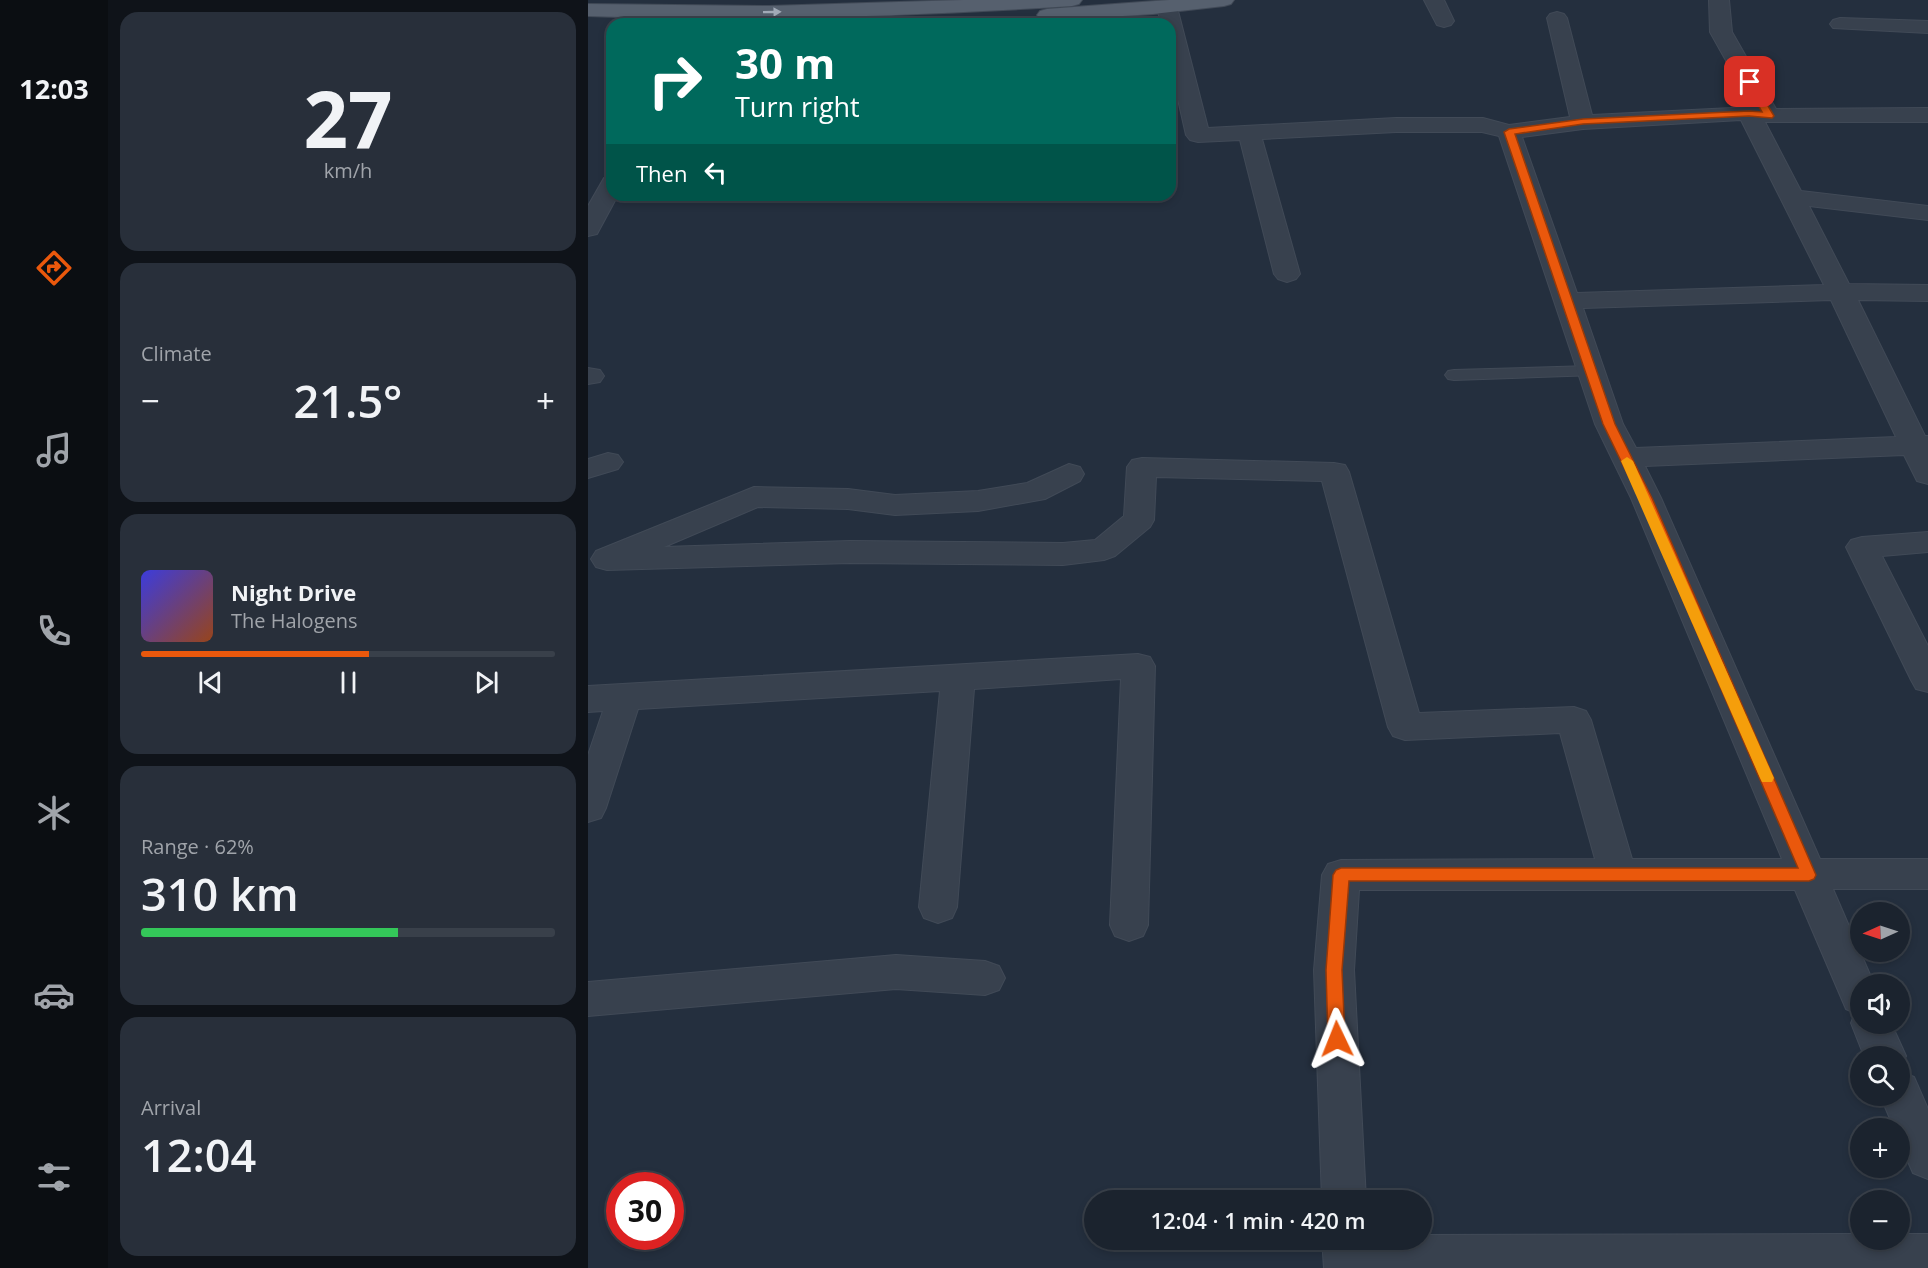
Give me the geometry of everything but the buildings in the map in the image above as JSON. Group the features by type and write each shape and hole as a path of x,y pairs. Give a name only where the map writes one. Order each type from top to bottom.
{"main road":[{"path":"588,10 674,14 1072,0"},
{"path":"1024,18 1167,7 1224,0"},
{"path":"588,26 606,26"}],"street":[{"path":"1434,0 1444,21"},
{"path":"1719,0 1721,32 1793,197 1840,292 1921,445 1928,474"},
{"path":"1167,7 1170,18"},
{"path":"1557,18 1583,122"},
{"path":"1840,24 1928,27"},
{"path":"1176,44 1198,135 1429,125 1483,125 1509,132 1583,122 1759,115 1928,115"},
{"path":"1248,132 1287,274"},
{"path":"1509,132 1609,424 1646,498 1850,974"},
{"path":"588,229 606,184"},
{"path":"1793,197 1928,213"},
{"path":"1566,301 1840,292 1928,293"},
{"path":"1626,458 1921,445"},
{"path":"598,562 850,552 1073,553 1104,549 1139,520 1142,467 1334,472 1405,727 1574,720 1618,874"},
{"path":"598,562 754,497 848,499 895,505 978,501 1034,492 1069,474"},
{"path":"1928,542 1862,547 1928,680"},
{"path":"588,699 1138,666 1129,925"},
{"path":"939,907 958,678"},
{"path":"588,808 625,697"},
{"path":"1344,1190 1334,970 1341,875 1928,874"},
{"path":"588,999 896,972 985,978"},
{"path":"1906,1106 1928,1159"},
{"path":"1346,1250 1347,1268"},
{"path":"1358,1268 1401,1257 1928,1256"}],"lane":[{"path":"1454,375 1590,371"}],"slow traffic":[{"path":"1627,461 1646,498 1767,778"}],"route":[{"path":"1337,1039 1334,970 1341,875 1809,875 1646,498 1609,424 1509,132 1583,122 1749,113 1769,116 1750,82"}]}
